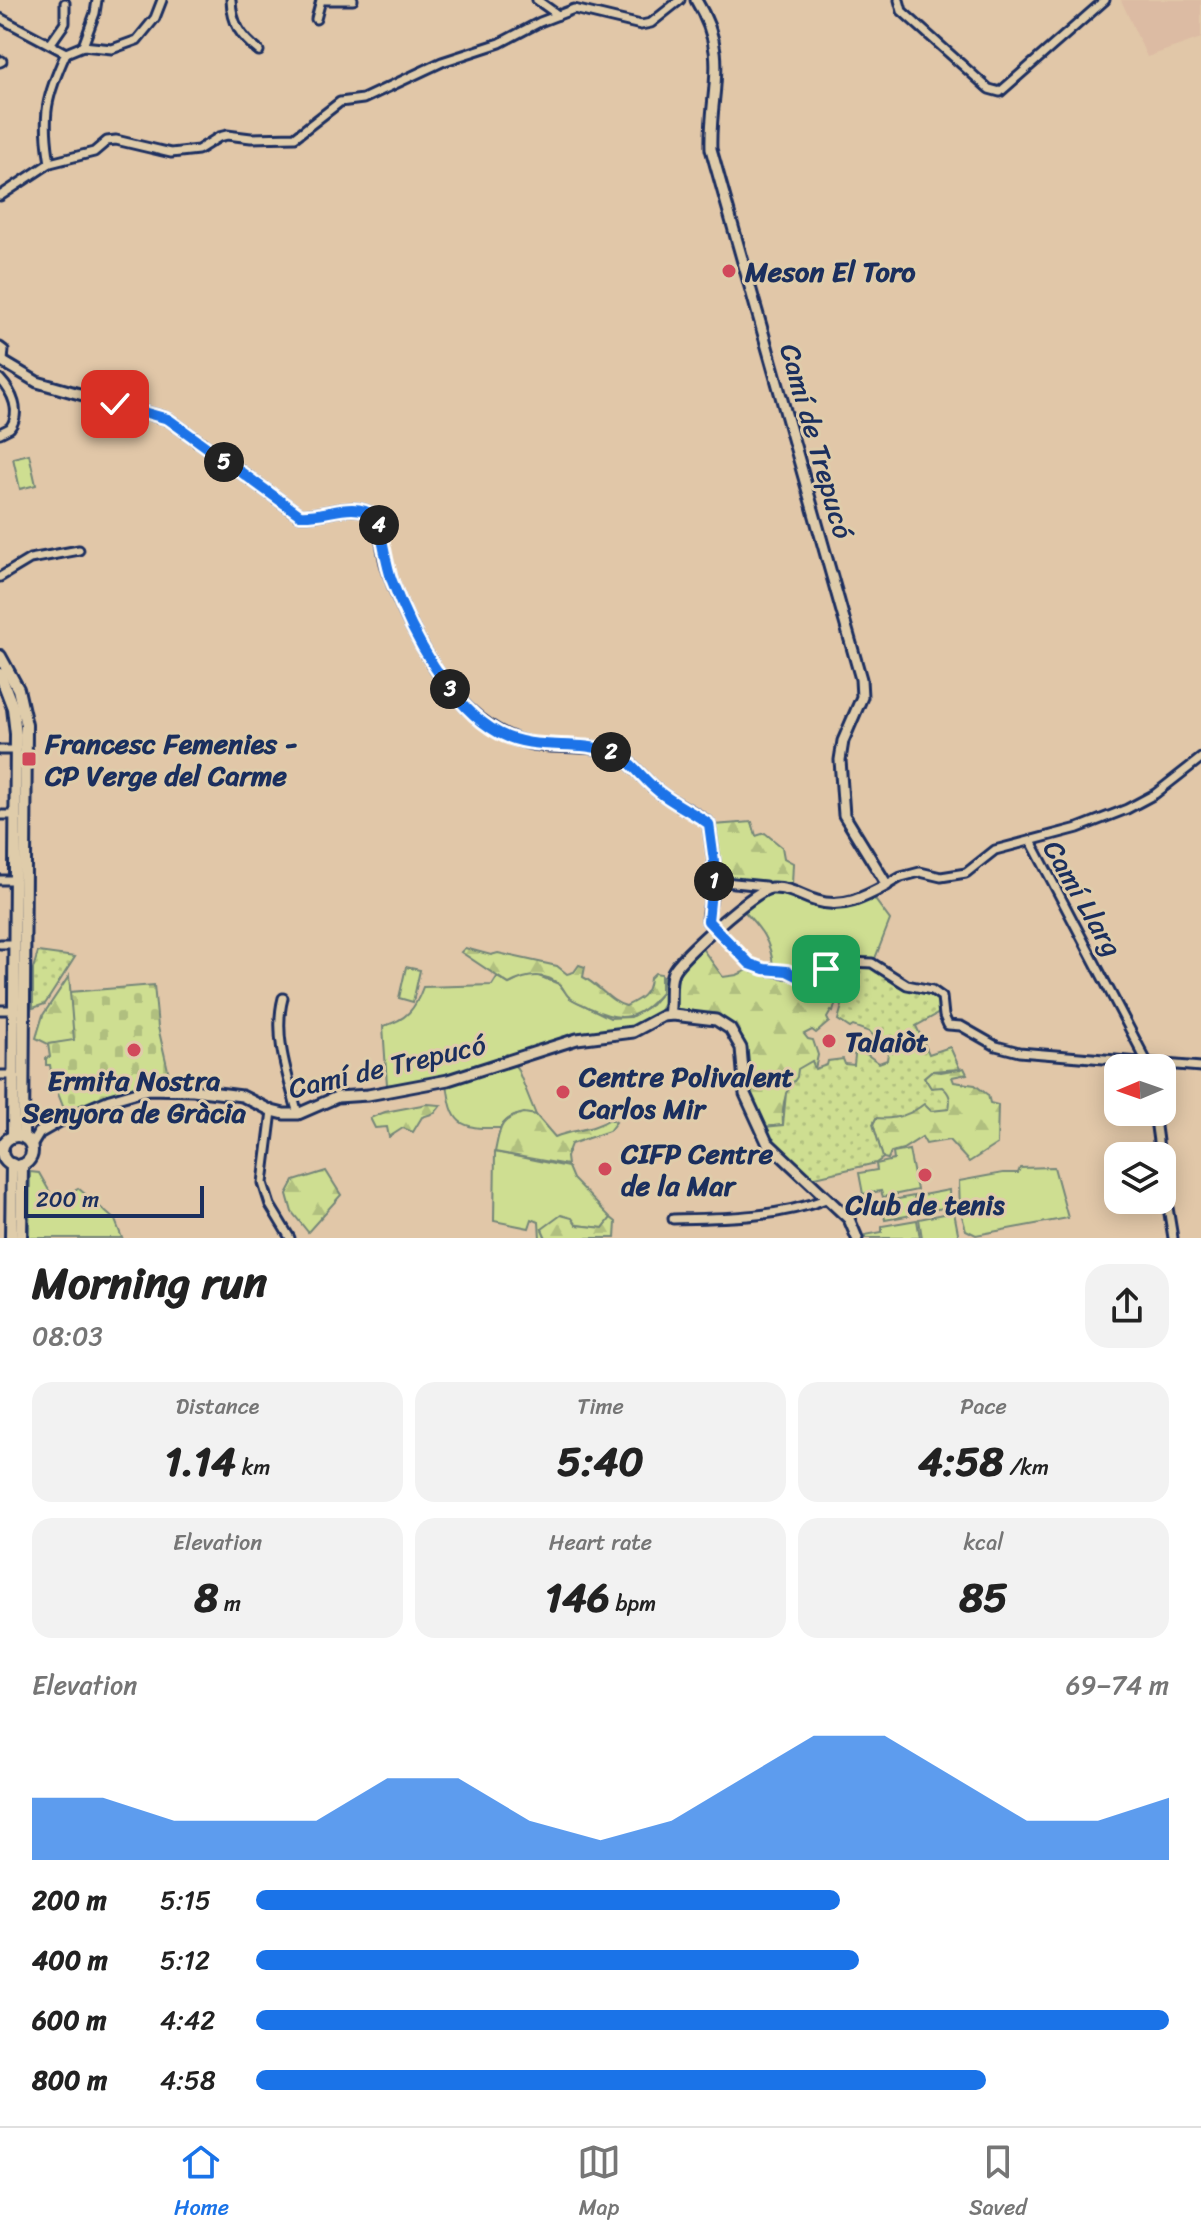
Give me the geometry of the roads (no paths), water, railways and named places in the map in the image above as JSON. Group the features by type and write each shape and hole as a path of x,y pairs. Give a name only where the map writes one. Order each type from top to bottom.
{"main road":[{"path":"0,656 18,689 26,725 18,1137"},
{"path":"0,674 15,719 13,1075 18,1137"},
{"path":"17,1164 31,1155 31,1146 18,1137"},
{"path":"17,1164 3,1157 1,1152 6,1141 18,1137"},
{"path":"11,1238 17,1164"},
{"path":"17,1164 21,1238"}],"street":[{"path":"83,46 97,0"},
{"path":"50,163 44,131 49,89 66,53 83,46 112,49 137,40 155,18 162,0"},
{"path":"231,0 234,23 259,51"},
{"path":"316,19 323,0 353,0"},
{"path":"537,0 558,15"},
{"path":"0,196 50,163 94,152 107,141 116,140 171,153 198,150 227,135 295,137 340,102 363,99 442,62 500,43 574,9 641,25 651,23 680,0"},
{"name":"Camí de Trepucó","path":"696,0 717,59 716,91 710,122 711,149 861,679 862,697 843,741 840,760 844,815 887,885"},
{"path":"899,0 902,11 989,89 1000,92 1105,0"},
{"path":"51,43 65,23 65,3"},
{"path":"0,18 66,53"},
{"path":"0,347 4,350 1,360 37,382 168,419 300,515 313,516 344,508 367,510 375,516 392,582 418,637 436,670 473,714 497,732 518,741 596,748 614,753 630,763 659,792 709,824 713,840 714,881 708,921 750,964 808,977 849,962 872,963 907,985 938,993 942,997 948,1025 961,1026 996,1046 1019,1052 1104,1061"},
{"path":"0,379 11,391 16,415 10,428 0,433"},
{"path":"0,577 30,559 79,550"},
{"path":"0,750 15,750"},
{"path":"1031,841 1078,828 1127,809 1155,794 1201,758"},
{"path":"0,815 15,815"},
{"name":"Camí Llarg","path":"767,888 793,889 818,902 849,903 901,877 920,872 941,877 966,873 995,850 1031,841 1142,1054"},
{"path":"0,880 14,880"},
{"path":"714,881 767,888"},
{"path":"767,888 715,928 682,959 672,974 669,1015 716,1020 730,1029 741,1048 745,1094 767,1142 849,1219 857,1238"},
{"path":"0,944 14,944"},
{"path":"283,998 280,1033 298,1114"},
{"path":"0,1010 13,1010"},
{"name":"Camí de Trepucó","path":"31,1146 39,1133 60,1121 110,1100 148,1089 242,1096 272,1111 298,1114 337,1097 368,1095 448,1080 577,1039 633,1032 669,1015"},
{"path":"1176,1066 1201,1067"},
{"path":"0,1075 13,1075"},
{"path":"272,1111 263,1183 270,1205 290,1238"},
{"path":"673,1219 767,1214 798,1209 826,1199"},
{"path":"1169,1214 1173,1238"}],"place":[{"name":"Meson El Toro","path":"729,271"},
{"name":"Francesc Femenies - CP Verge del Carme","path":"29,759"},
{"name":"Talaiòt","path":"829,1041"},
{"name":"Ermita Nostra Senyora de Gràcia","path":"134,1050"},
{"name":"Centre Polivalent Carlos Mir","path":"563,1092"},
{"name":"CIFP Centre de la Mar","path":"605,1169"},
{"name":"Club de tenis","path":"925,1175"}]}
